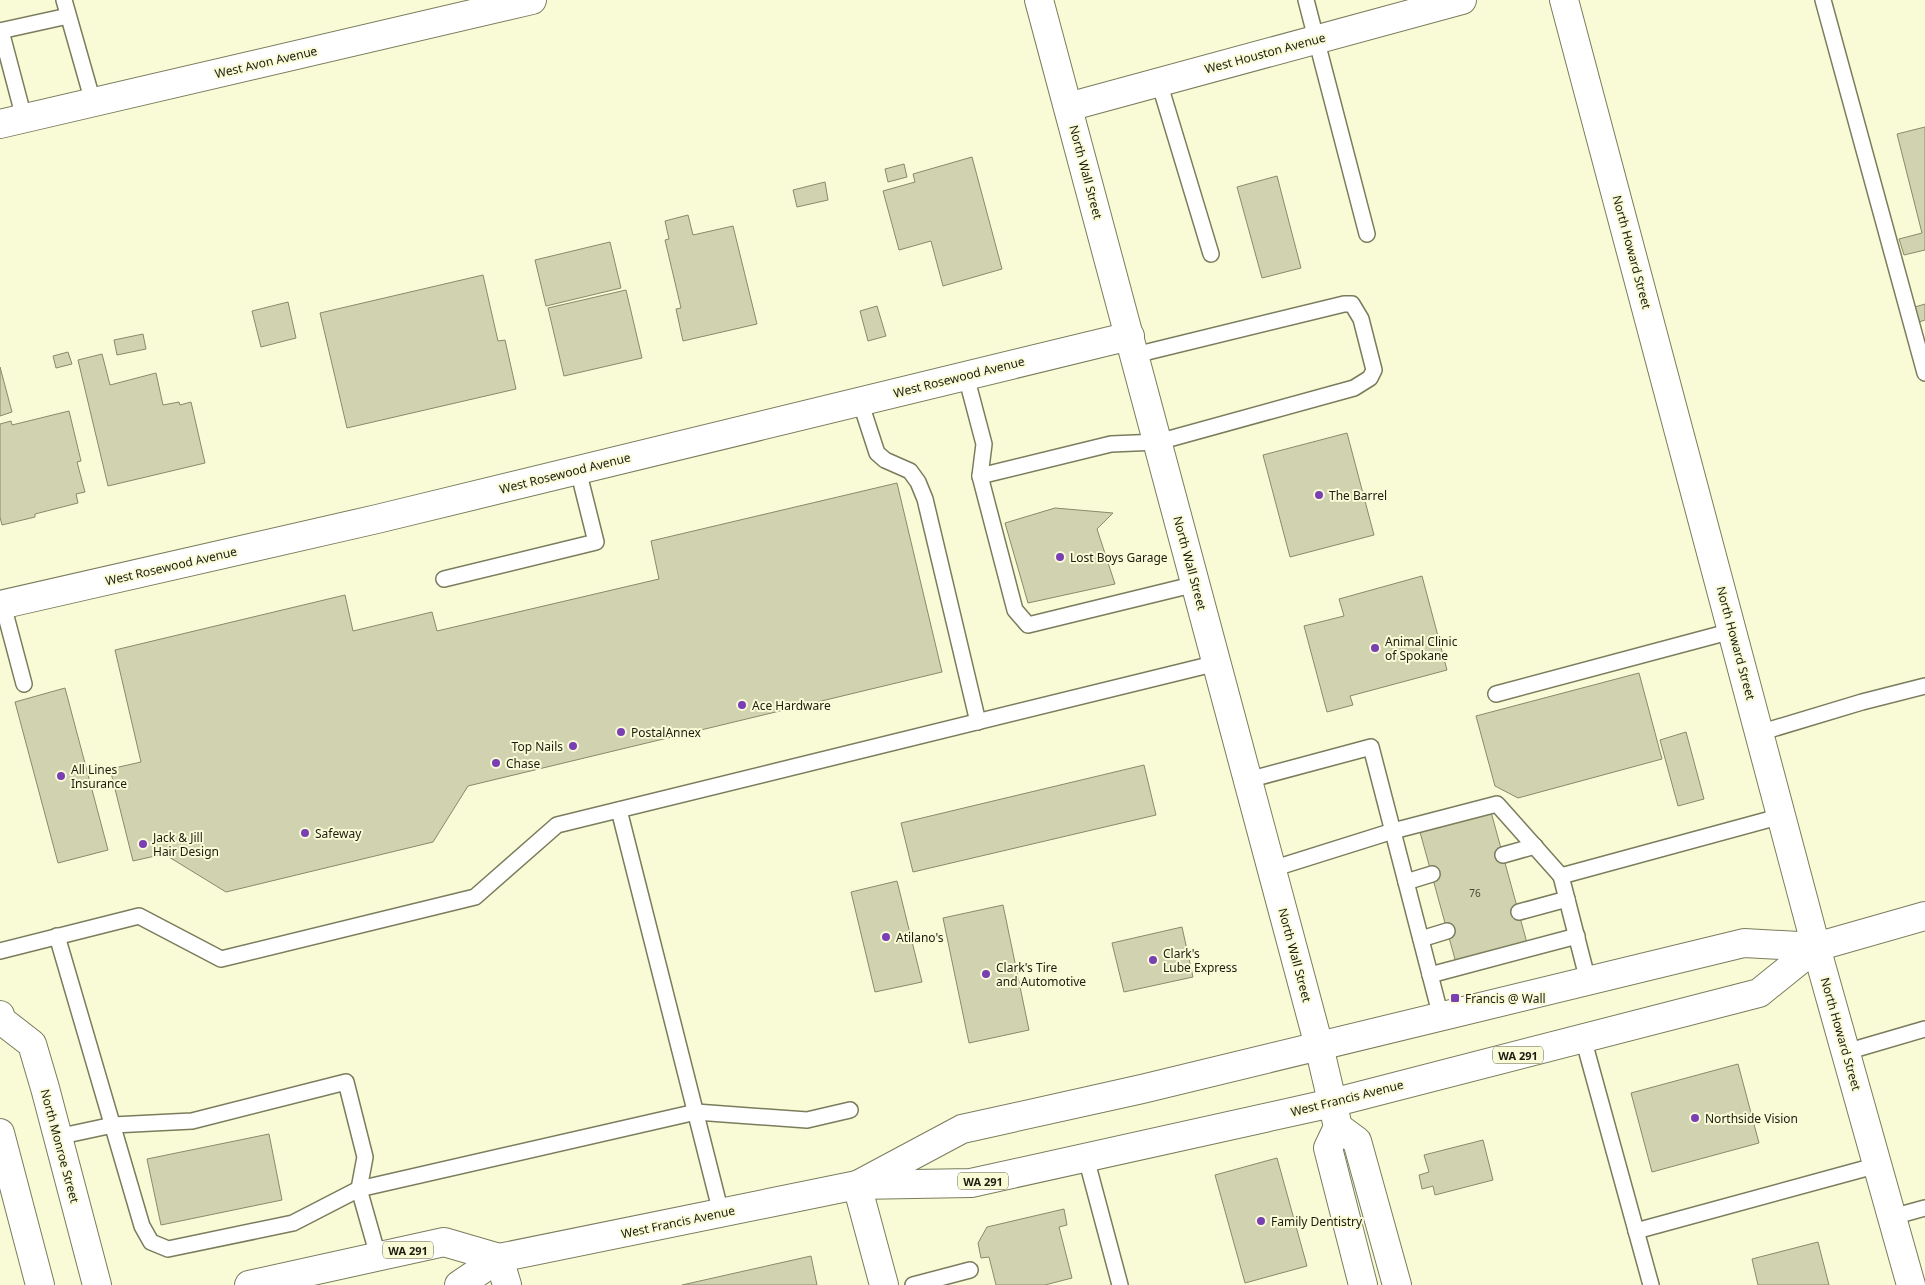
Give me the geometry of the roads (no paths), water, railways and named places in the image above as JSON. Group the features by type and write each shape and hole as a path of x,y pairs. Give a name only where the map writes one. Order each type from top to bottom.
{"street":[{"name":"West Avon Avenue","path":"12,121 532,0"},
{"name":"North Wall Street","path":"1039,0 1319,1046 1335,1115"},
{"name":"West Houston Avenue","path":"1068,106 1462,0"},
{"name":"North Howard Street","path":"1564,0 1816,947 1911,1285"},
{"name":"West Rosewood Avenue","path":"1,605 387,516 966,376 1132,345"},
{"name":"West Francis Avenue","path":"857,1185 962,1129 1142,1089 1744,943 1816,947 1925,916"},
{"name":"West Francis Avenue","path":"459,1285 499,1258 857,1185 971,1183 1086,1158 1335,1115 1583,1038 1759,993 1816,947"},
{"name":"North Monroe Street","path":"0,1019 32,1044 97,1285"},
{"path":"1335,1115 1328,1148 1362,1285"},
{"path":"1335,1115 1357,1141 1397,1285"},
{"path":"0,1133 40,1285"},
{"path":"857,1185 884,1285"},
{"name":"West Francis Avenue","path":"249,1285 444,1242 499,1258"},
{"path":"499,1258 507,1285"}],"lane":[{"path":"64,0 93,102"},
{"path":"1306,0 1368,234"},
{"path":"1823,0 1925,373"},
{"path":"12,121 1,31 68,16"},
{"path":"1159,82 1211,254"},
{"path":"980,476 1110,444 1158,442 1354,388 1370,378 1374,370 1361,319 1352,304 1132,345"},
{"path":"966,376 984,444 980,476 1015,610 1028,625 1196,584"},
{"path":"860,401 877,453 884,460 910,471 918,482 925,499 978,722"},
{"path":"444,579 596,542 578,470"},
{"path":"1,605 24,684"},
{"path":"1496,694 1732,631"},
{"path":"0,951 139,916 221,959 475,897 558,825 1217,663"},
{"path":"1759,733 1862,702 1925,686"},
{"path":"1248,780 1371,747 1441,1016"},
{"path":"1272,869 1393,830 1497,804 1561,876 1588,981"},
{"path":"619,810 721,1213"},
{"path":"1561,876 1782,816"},
{"path":"1503,855 1535,846"},
{"path":"1406,882 1432,874"},
{"path":"1519,912 1567,899"},
{"path":"1421,939 1447,932"},
{"path":"58,936 142,1226 151,1242 168,1249 293,1223 359,1189 696,1112 807,1120 850,1110"},
{"path":"1430,975 1577,936"},
{"path":"1846,1052 1925,1029"},
{"path":"1583,1038 1651,1285"},
{"path":"57,1137 113,1125 192,1122 346,1082 365,1157 359,1189 378,1256"},
{"path":"1086,1158 1120,1285"},
{"path":"1636,1231 1878,1165"},
{"path":"1892,1217 1925,1208"},
{"path":"912,1285 970,1270"}],"place":[{"name":"The Barrel","path":"1319,495"},
{"name":"Lost Boys Garage","path":"1060,557"},
{"name":"Animal Clinic of Spokane","path":"1375,648"},
{"name":"Ace Hardware","path":"742,705"},
{"name":"PostalAnnex","path":"621,732"},
{"name":"Top Nails","path":"573,746"},
{"name":"Chase","path":"496,763"},
{"name":"All Lines Insurance","path":"61,776"},
{"name":"Safeway","path":"305,833"},
{"name":"Jack & Jill Hair Design","path":"143,844"},
{"name":"Atilano's","path":"886,937"},
{"name":"Clark's Lube Express","path":"1153,960"},
{"name":"Clark's Tire and Automotive","path":"986,974"},
{"name":"Francis @ Wall","path":"1455,998"},
{"name":"Northside Vision","path":"1695,1118"},
{"name":"Family Dentistry","path":"1261,1221"}]}
